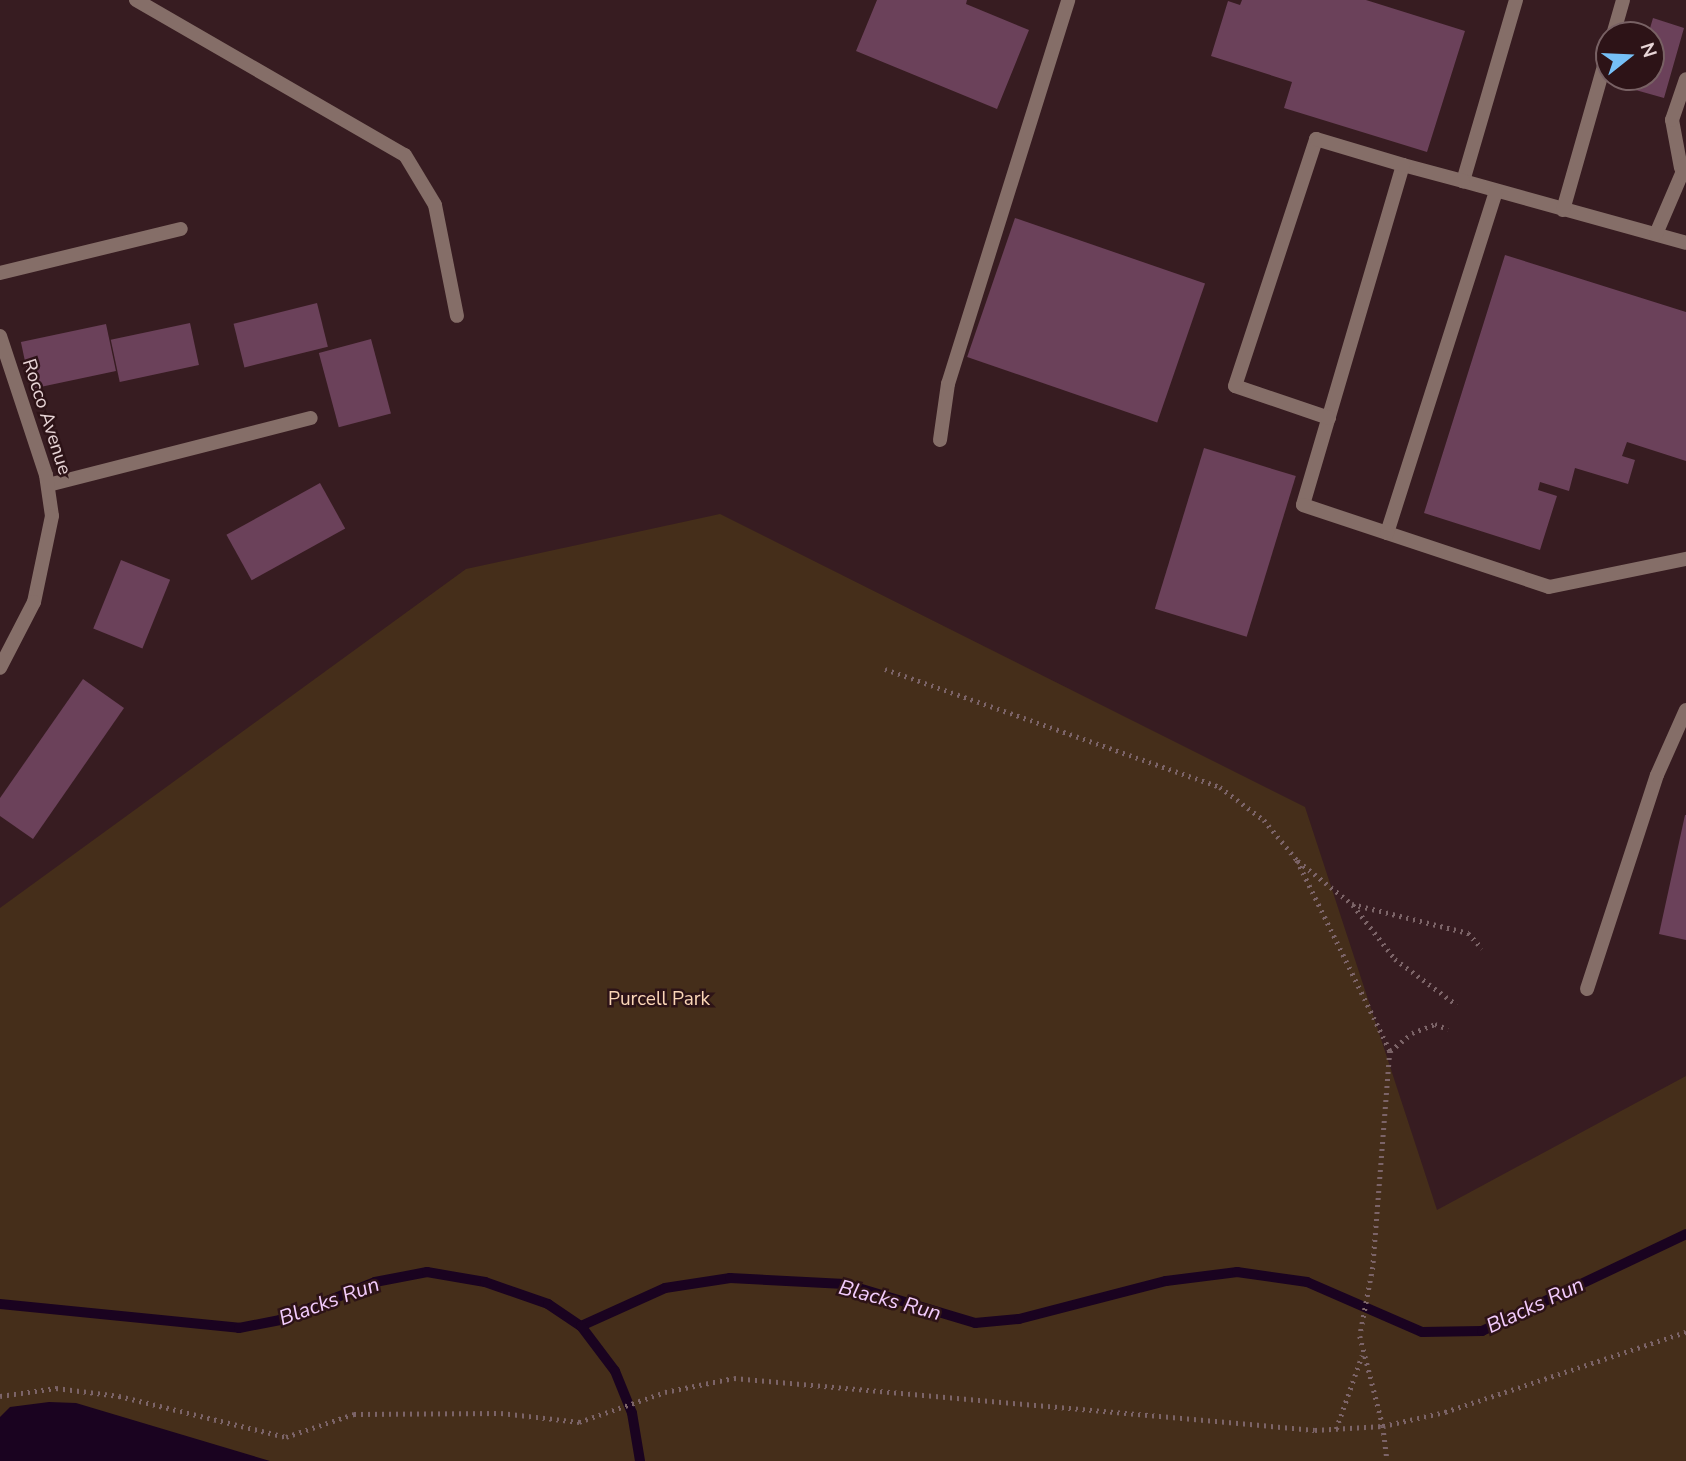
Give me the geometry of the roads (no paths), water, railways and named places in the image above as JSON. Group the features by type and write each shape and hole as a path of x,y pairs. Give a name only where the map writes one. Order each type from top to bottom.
{"street":[{"path":"136,0 405,155 435,205 457,316"},
{"path":"940,440 948,384 1068,0"},
{"path":"1463,181 1516,0"},
{"path":"1617,21 1623,0"},
{"path":"1656,234 1683,166 1672,120 1686,79"},
{"path":"1563,210 1597,91"},
{"path":"1329,418 1235,386 1316,139 1686,243"},
{"path":"1404,165 1303,505 1549,587 1686,559"},
{"path":"1387,533 1496,191"},
{"path":"0,272 181,229"},
{"name":"Rocco Avenue","path":"0,336 4,366 48,485 52,516 39,583 18,638 0,668"},
{"path":"48,485 311,418"},
{"path":"1587,989 1657,775 1686,710"}],"waterway":[{"name":"Blacks Run","path":"0,1304 239,1328 280,1320 375,1282 427,1272 485,1282 548,1304 581,1326 665,1288 730,1278 845,1284 975,1323 1019,1319 1166,1281 1237,1272 1307,1282 1422,1332 1482,1331 1686,1234"},
{"path":"581,1326 615,1371 632,1413 640,1461"}],"park label":[{"name":"Purcell Park","path":"659,1000"}]}
